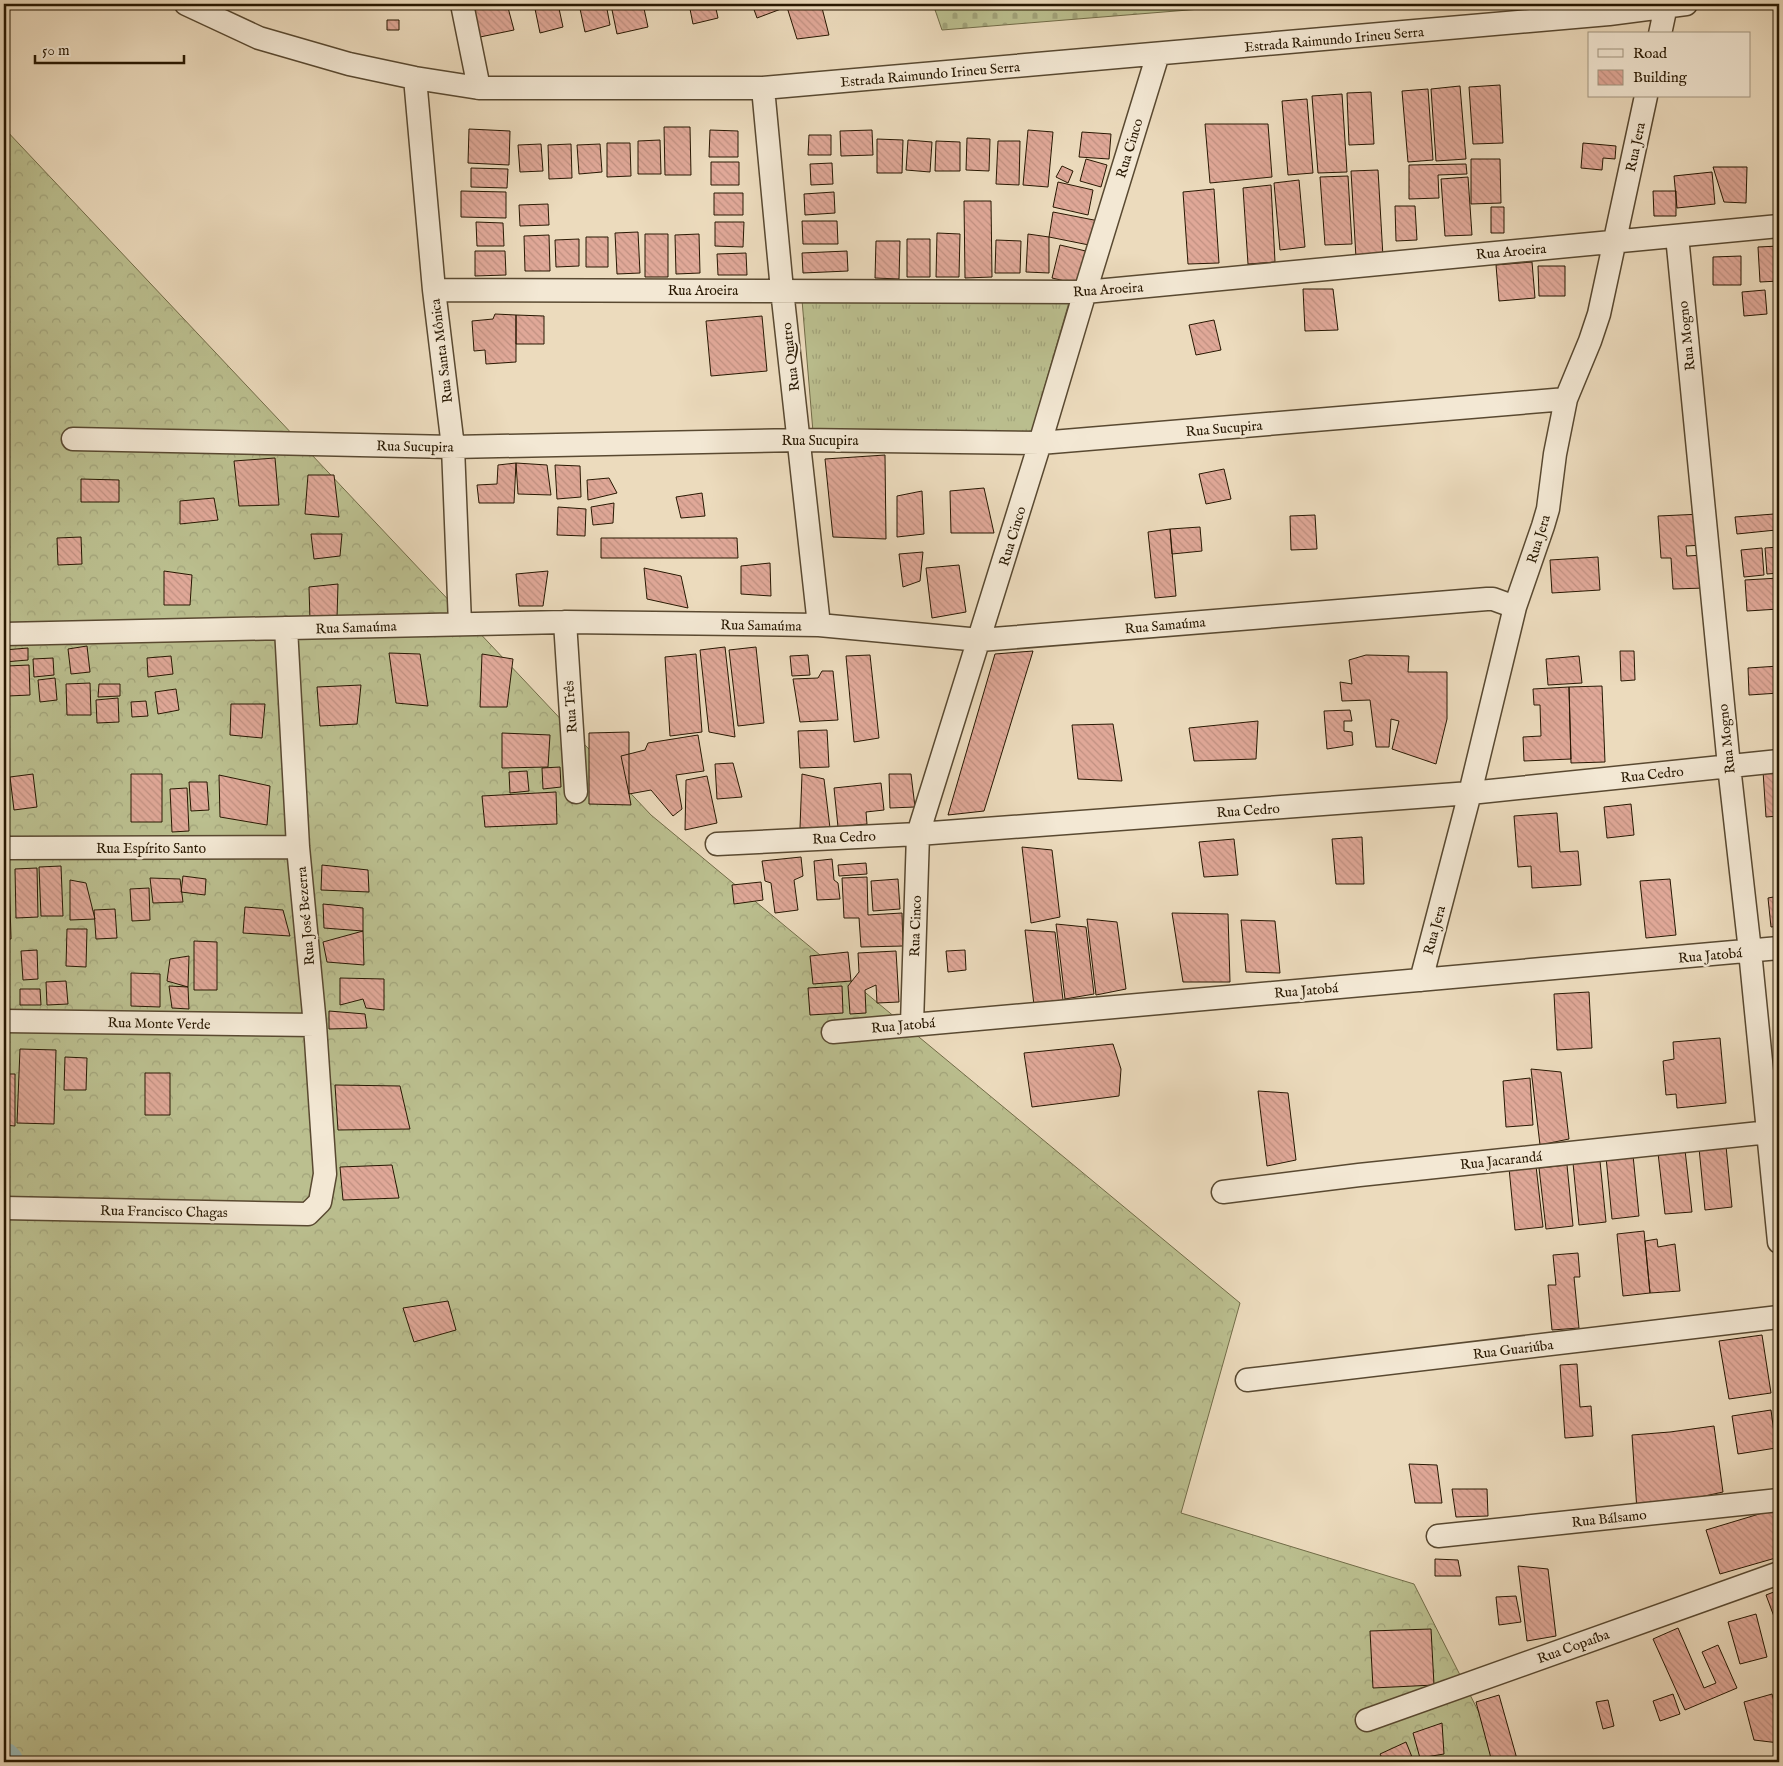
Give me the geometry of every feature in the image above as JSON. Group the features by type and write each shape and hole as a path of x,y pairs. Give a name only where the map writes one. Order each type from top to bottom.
{"street":[{"name":"Estrada Raimundo Irineu Serra","path":"186,4 259,38 349,64 415,78 479,88 763,88 1158,54 1609,9 1676,5"},
{"path":"462,4 479,88"},
{"path":"1661,32 1676,5"},
{"name":"Rua Cinco","path":"912,1024 918,834 980,640 1158,54"},
{"name":"Rua Santa Mônica","path":"415,78 434,290 453,447 460,624"},
{"name":"Rua Quatro","path":"763,88 782,290 819,626"},
{"name":"Rua Jera","path":"1421,980 1470,793 1515,607 1548,509 1555,454 1566,399 1599,314 1646,98"},
{"name":"Rua Aroeira","path":"434,290 1085,292 1779,226"},
{"name":"Rua Mogno","path":"1676,236 1729,766 1750,951 1774,1132 1779,1242"},
{"name":"Rua Sucupira","path":"73,439 453,447 800,440 1040,443 1566,399"},
{"name":"Rua Samaúma","path":"4,634 564,622 819,626 980,640 1487,599 1493,599 1515,607"},
{"name":"Rua Três","path":"564,622 576,792"},
{"name":"Rua José Bezerra","path":"286,628 298,847 315,1024 325,1174 320,1202"},
{"name":"Rua Cedro","path":"716,844 918,834 1470,793 1779,761"},
{"name":"Rua Espírito Santo","path":"4,848 298,847"},
{"name":"Rua Jatobá","path":"833,1032 1779,948"},
{"name":"Rua Monte Verde","path":"4,1021 315,1024"},
{"name":"Rua Jacarandá","path":"1223,1192 1368,1174 1774,1132"},
{"name":"Rua Francisco Chagas","path":"4,1208 308,1214 320,1202"},
{"name":"Rua Guariúba","path":"1247,1380 1779,1317"},
{"name":"Rua Bálsamo","path":"1438,1536 1779,1500"},
{"name":"Rua Copaíba","path":"1367,1720 1779,1573"}],"green space":[{"path":"933,4 1262,4 942,30"},
{"path":"4,128 651,815 1240,1303 1181,1513 1414,1584 1504,1762 4,1762"},
{"path":"802,300 1069,302 1031,434 813,432"}],"building":[{"path":"471,4 507,4 514,30 480,37"},
{"path":"534,4 558,4 563,27 540,33"},
{"path":"579,4 606,4 610,25 585,32"},
{"path":"643,4 648,27 617,34 611,5"},
{"path":"689,4 715,4 718,18 693,24"},
{"path":"752,4 779,4 781,9 757,18"},
{"path":"786,4 821,4 829,35 797,39"},
{"path":"387,20 399,20 399,30 387,30"},
{"path":"1500,85 1503,143 1473,144 1469,87"},
{"path":"1460,86 1466,159 1436,161 1431,89"},
{"path":"1428,89 1433,160 1408,162 1402,91"},
{"path":"1371,92 1374,144 1349,145 1347,93"},
{"path":"1342,94 1347,172 1318,173 1312,96"},
{"path":"1307,99 1313,173 1288,175 1282,101"},
{"path":"1205,124 1268,124 1272,177 1210,183"},
{"path":"664,127 690,127 691,175 665,175"},
{"path":"469,129 510,131 509,165 468,163"},
{"path":"710,130 738,131 738,157 709,157"},
{"path":"872,130 873,155 841,156 840,131"},
{"path":"1028,130 1053,132 1048,187 1023,185"},
{"path":"1082,132 1111,134 1109,159 1079,157"},
{"path":"809,135 831,135 831,155 808,155"},
{"path":"967,138 990,139 989,171 966,170"},
{"path":"877,139 903,140 902,173 877,173"},
{"path":"660,140 661,174 638,174 638,141"},
{"path":"908,140 932,142 930,172 906,170"},
{"path":"936,141 960,142 960,171 935,171"},
{"path":"998,141 1020,141 1019,185 996,184"},
{"path":"607,143 630,143 631,176 607,177"},
{"path":"1583,143 1616,146 1615,159 1603,158 1602,170 1581,168"},
{"path":"541,144 543,171 520,172 518,145"},
{"path":"571,144 572,178 549,179 548,145"},
{"path":"600,144 602,172 579,174 577,145"},
{"path":"1086,159 1107,165 1101,187 1080,181"},
{"path":"1471,159 1500,159 1501,203 1471,204"},
{"path":"711,162 739,162 739,185 711,185"},
{"path":"832,163 833,184 811,185 810,164"},
{"path":"1466,164 1467,174 1438,175 1439,198 1409,199 1409,165"},
{"path":"1062,166 1073,171 1068,183 1056,177"},
{"path":"1713,167 1747,167 1746,203 1724,202"},
{"path":"471,168 508,169 507,188 471,187"},
{"path":"1378,170 1383,257 1356,258 1351,171"},
{"path":"1712,172 1715,204 1677,208 1674,176"},
{"path":"1348,176 1352,244 1325,245 1320,177"},
{"path":"1468,177 1472,235 1445,236 1441,179"},
{"path":"1299,180 1305,247 1280,250 1274,183"},
{"path":"1058,182 1093,190 1088,215 1053,207"},
{"path":"1271,185 1275,262 1248,264 1243,188"},
{"path":"1214,189 1219,263 1188,264 1183,192"},
{"path":"461,191 506,192 506,218 461,217"},
{"path":"1653,191 1676,191 1676,216 1654,216"},
{"path":"834,192 835,213 805,215 804,194"},
{"path":"714,193 743,193 743,215 714,215"},
{"path":"964,201 991,201 992,277 965,278"},
{"path":"548,204 549,225 520,226 519,205"},
{"path":"1395,206 1415,206 1417,240 1396,241"},
{"path":"1491,207 1504,207 1504,233 1491,233"},
{"path":"1053,212 1099,221 1094,246 1049,237"},
{"path":"802,221 837,221 838,244 803,244"},
{"path":"476,222 503,223 504,246 477,246"},
{"path":"715,222 744,222 743,247 715,246"},
{"path":"638,232 640,273 617,274 615,233"},
{"path":"937,233 960,234 959,277 936,277"},
{"path":"645,234 668,234 668,277 645,277"},
{"path":"699,234 700,273 676,274 675,235"},
{"path":"1028,234 1049,237 1049,273 1026,272"},
{"path":"549,235 550,271 525,271 524,236"},
{"path":"586,237 608,237 608,267 586,267"},
{"path":"579,239 579,266 556,267 555,240"},
{"path":"907,239 930,239 930,277 907,277"},
{"path":"996,240 1021,241 1020,273 995,273"},
{"path":"876,241 900,241 899,279 875,278"},
{"path":"1060,245 1090,252 1082,285 1052,278"},
{"path":"1779,246 1779,281 1760,282 1758,247"},
{"path":"475,251 505,251 506,275 475,276"},
{"path":"847,251 848,271 803,273 802,253"},
{"path":"746,253 747,275 718,275 717,254"},
{"path":"1741,256 1741,285 1713,285 1713,257"},
{"path":"1532,262 1535,298 1499,301 1496,265"},
{"path":"1538,266 1565,266 1565,296 1539,296"},
{"path":"1303,289 1333,289 1338,330 1305,331"},
{"path":"1765,290 1767,314 1744,316 1742,292"},
{"path":"495,314 516,315 516,362 486,364 485,350 474,351 472,321 493,319"},
{"path":"516,315 544,316 544,344 516,344"},
{"path":"762,316 767,371 711,376 706,321"},
{"path":"1214,320 1221,350 1196,355 1189,325"},
{"path":"885,455 886,539 833,537 825,459"},
{"path":"275,458 279,505 239,506 234,461"},
{"path":"516,463 547,465 551,495 518,494"},
{"path":"516,463 514,503 479,503 477,485 497,484 498,465"},
{"path":"555,465 580,466 581,497 557,499"},
{"path":"1224,469 1231,499 1206,504 1199,474"},
{"path":"308,475 334,475 339,517 305,514"},
{"path":"609,478 617,493 588,500 587,480"},
{"path":"81,479 119,480 119,502 81,502"},
{"path":"984,488 994,533 951,533 950,491"},
{"path":"922,491 924,534 897,537 897,496"},
{"path":"702,493 705,516 681,518 676,497"},
{"path":"214,498 218,520 180,524 180,501"},
{"path":"614,503 613,523 593,525 591,507"},
{"path":"558,507 586,509 585,536 557,535"},
{"path":"1702,514 1704,545 1686,546 1687,556 1704,555 1705,588 1673,589 1671,558 1661,558 1658,516"},
{"path":"1774,514 1776,530 1737,534 1735,517"},
{"path":"1315,515 1317,549 1291,550 1290,516"},
{"path":"1200,527 1202,551 1172,554 1170,529"},
{"path":"1170,529 1176,596 1155,598 1148,532"},
{"path":"311,534 342,534 340,556 314,559"},
{"path":"81,537 82,564 58,565 57,538"},
{"path":"601,538 737,538 738,558 601,558"},
{"path":"1779,547 1779,573 1767,574 1765,548"},
{"path":"1762,548 1764,575 1744,577 1741,550"},
{"path":"923,552 920,581 903,587 899,554"},
{"path":"1598,557 1600,590 1552,593 1550,560"},
{"path":"770,563 771,596 741,594 741,566"},
{"path":"959,565 966,612 932,618 926,568"},
{"path":"644,568 681,576 688,608 647,599"},
{"path":"164,571 192,575 190,605 164,605"},
{"path":"548,571 543,606 519,606 516,574"},
{"path":"1779,578 1779,609 1747,611 1745,580"},
{"path":"338,584 337,618 310,620 309,587"},
{"path":"87,646 90,672 71,674 68,649"},
{"path":"725,647 735,737 709,732 700,650"},
{"path":"756,647 764,723 738,726 729,650"},
{"path":"28,648 28,660 4,662 4,650"},
{"path":"1033,651 984,811 948,815 995,654"},
{"path":"1620,651 1634,651 1635,680 1621,681"},
{"path":"389,653 420,654 428,706 396,703"},
{"path":"482,654 513,659 507,707 480,707"},
{"path":"696,654 702,732 670,736 665,657"},
{"path":"808,655 810,675 792,676 790,656"},
{"path":"870,655 879,738 854,742 846,656"},
{"path":"1366,655 1409,656 1408,672 1447,672 1447,719 1436,764 1392,749 1399,721 1391,719 1389,747 1376,747 1370,700 1342,701 1340,682 1352,684 1349,660"},
{"path":"171,656 173,674 148,677 147,658"},
{"path":"1579,656 1582,683 1548,685 1546,659"},
{"path":"53,658 54,675 34,677 33,659"},
{"path":"29,665 30,695 8,696 7,666"},
{"path":"1779,666 1779,693 1749,695 1748,668"},
{"path":"822,671 833,671 838,720 800,722 793,679 818,678"},
{"path":"55,678 57,700 40,702 38,680"},
{"path":"90,683 91,715 67,715 66,684"},
{"path":"99,684 120,684 120,696 98,697"},
{"path":"361,685 357,724 320,726 317,687"},
{"path":"1602,686 1605,762 1571,763 1569,687"},
{"path":"1569,687 1571,759 1524,761 1523,737 1541,736 1540,705 1534,705 1533,689"},
{"path":"176,689 179,710 158,714 155,692"},
{"path":"118,698 119,722 97,723 96,700"},
{"path":"146,701 148,716 132,717 131,702"},
{"path":"231,704 265,704 262,738 230,735"},
{"path":"1350,710 1352,721 1344,721 1344,731 1352,732 1353,745 1327,749 1324,711"},
{"path":"1258,721 1256,759 1194,761 1189,728"},
{"path":"1113,724 1122,781 1078,779 1072,725"},
{"path":"827,730 829,767 800,768 798,731"},
{"path":"629,732 629,794 631,805 589,804 589,733"},
{"path":"502,733 550,735 548,767 502,768"},
{"path":"698,735 704,771 676,775 682,809 673,816 651,790 629,794 621,756 645,750 648,743"},
{"path":"733,763 742,797 717,799 715,764"},
{"path":"560,767 561,787 543,789 542,768"},
{"path":"1779,769 1779,816 1766,817 1763,771"},
{"path":"527,771 529,791 510,793 509,772"},
{"path":"33,774 37,807 14,810 10,777"},
{"path":"131,774 162,774 162,822 131,822"},
{"path":"802,774 824,779 830,828 800,828"},
{"path":"889,774 911,774 915,807 890,808"},
{"path":"219,775 270,786 267,825 220,817"},
{"path":"707,776 717,823 685,830 686,780"},
{"path":"189,782 207,782 209,810 191,811"},
{"path":"881,783 884,810 866,812 867,824 838,827 834,788"},
{"path":"187,788 189,831 172,832 170,789"},
{"path":"556,792 557,824 485,827 482,796"},
{"path":"1631,804 1634,835 1607,838 1604,807"},
{"path":"1557,813 1560,852 1578,851 1581,885 1532,888 1531,866 1518,867 1514,816"},
{"path":"1362,837 1364,884 1336,884 1332,839"},
{"path":"1234,839 1238,875 1204,877 1199,842"},
{"path":"1022,847 1052,850 1060,917 1031,923"},
{"path":"801,857 803,876 794,880 798,910 775,913 771,883 765,881 762,861"},
{"path":"832,859 834,880 838,883 840,899 817,900 814,861"},
{"path":"866,863 867,874 839,876 838,865"},
{"path":"322,865 368,870 369,892 321,890"},
{"path":"61,866 63,916 41,916 39,867"},
{"path":"9,868 11,939 4,939 4,869"},
{"path":"37,868 38,917 16,918 15,869"},
{"path":"183,876 206,879 205,895 181,892"},
{"path":"867,877 868,915 902,913 903,946 861,947 859,918 844,918 842,878"},
{"path":"150,878 180,879 183,902 153,903"},
{"path":"898,879 900,909 873,911 871,881"},
{"path":"1670,879 1676,935 1646,938 1640,881"},
{"path":"70,880 86,883 95,919 70,920"},
{"path":"761,882 763,900 734,904 732,885"},
{"path":"149,888 150,920 132,921 130,889"},
{"path":"1779,896 1779,926 1771,927 1768,898"},
{"path":"323,904 363,908 363,931 324,928"},
{"path":"245,907 283,910 290,936 243,933"},
{"path":"115,909 117,938 96,939 94,910"},
{"path":"1172,913 1228,914 1230,982 1183,982"},
{"path":"1087,919 1117,922 1126,989 1096,995"},
{"path":"1241,920 1275,921 1280,973 1246,972"},
{"path":"1056,924 1086,927 1094,994 1065,999"},
{"path":"67,929 87,929 86,967 66,966"},
{"path":"1025,930 1055,932 1063,1000 1034,1005"},
{"path":"363,931 364,965 327,962 323,942"},
{"path":"194,941 217,942 217,990 194,990"},
{"path":"37,950 38,979 23,980 21,951"},
{"path":"965,950 966,970 948,972 946,951"},
{"path":"896,951 899,1002 877,1003 876,985 865,990 866,1013 850,1014 848,986 859,972 858,953"},
{"path":"848,952 851,981 813,984 810,956"},
{"path":"189,956 188,987 167,981 170,959"},
{"path":"131,973 160,974 160,1007 131,1006"},
{"path":"340,978 384,979 384,1010 366,1008 363,999 340,1005"},
{"path":"66,981 68,1004 47,1005 46,982"},
{"path":"169,986 188,987 189,1009 172,1008"},
{"path":"842,986 843,1013 810,1015 808,988"},
{"path":"20,989 40,989 41,1005 20,1005"},
{"path":"1589,992 1592,1048 1557,1050 1554,994"},
{"path":"329,1011 365,1014 367,1028 329,1029"},
{"path":"1720,1038 1726,1103 1677,1108 1676,1094 1666,1095 1663,1061 1674,1059 1673,1042"},
{"path":"1113,1044 1121,1069 1119,1096 1032,1107 1024,1053"},
{"path":"20,1049 56,1050 54,1124 17,1123"},
{"path":"65,1057 87,1058 86,1090 64,1090"},
{"path":"1531,1069 1561,1072 1569,1139 1540,1145"},
{"path":"145,1073 170,1073 170,1115 145,1115"},
{"path":"4,1074 15,1074 15,1126 4,1125"},
{"path":"1530,1078 1533,1125 1506,1127 1503,1081"},
{"path":"335,1085 400,1086 410,1129 338,1130"},
{"path":"1258,1091 1288,1093 1296,1160 1267,1166"},
{"path":"1726,1146 1732,1207 1705,1210 1699,1148"},
{"path":"1685,1150 1692,1212 1665,1214 1658,1153"},
{"path":"1633,1155 1639,1216 1612,1219 1606,1157"},
{"path":"1600,1161 1606,1222 1579,1225 1573,1163"},
{"path":"392,1165 399,1198 343,1200 340,1167"},
{"path":"1567,1165 1573,1226 1546,1229 1539,1168"},
{"path":"1536,1166 1543,1227 1515,1230 1509,1168"},
{"path":"1644,1231 1650,1293 1623,1296 1617,1234"},
{"path":"1657,1239 1658,1247 1675,1244 1680,1291 1650,1293 1645,1241"},
{"path":"1578,1253 1580,1277 1574,1277 1579,1328 1552,1330 1548,1285 1556,1285 1553,1255"},
{"path":"448,1301 456,1330 414,1342 403,1308"},
{"path":"1762,1335 1771,1393 1729,1399 1719,1341"},
{"path":"1577,1364 1580,1407 1591,1406 1593,1436 1565,1438 1560,1365"},
{"path":"1771,1410 1776,1448 1738,1454 1732,1416"},
{"path":"1714,1426 1723,1492 1637,1511 1632,1435"},
{"path":"1409,1464 1437,1465 1442,1503 1415,1503"},
{"path":"1452,1489 1487,1489 1488,1516 1456,1517"},
{"path":"1779,1508 1779,1557 1720,1574 1706,1530"},
{"path":"1435,1559 1458,1560 1461,1576 1435,1576"},
{"path":"1518,1566 1548,1569 1556,1636 1527,1641"},
{"path":"1779,1590 1779,1630 1766,1595"},
{"path":"1516,1596 1521,1622 1499,1625 1496,1597"},
{"path":"1756,1614 1767,1657 1740,1664 1728,1622"},
{"path":"1678,1628 1704,1688 1716,1683 1702,1652 1718,1645 1737,1688 1685,1710 1653,1639"},
{"path":"1431,1629 1434,1685 1373,1688 1370,1631"},
{"path":"1673,1694 1680,1714 1660,1721 1653,1701"},
{"path":"1772,1694 1779,1721 1779,1743 1754,1740 1744,1702"},
{"path":"1499,1695 1517,1759 1506,1762 1492,1762 1476,1702"},
{"path":"1608,1700 1614,1726 1603,1729 1596,1702"},
{"path":"1442,1723 1444,1754 1420,1758 1413,1733"},
{"path":"1406,1742 1414,1762 1384,1762 1380,1754"}]}
